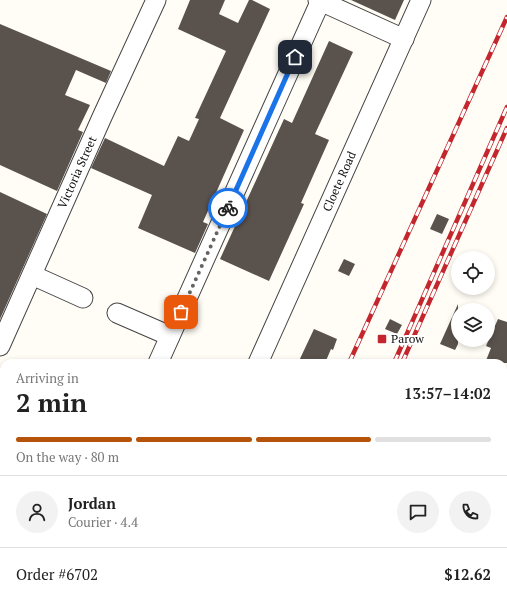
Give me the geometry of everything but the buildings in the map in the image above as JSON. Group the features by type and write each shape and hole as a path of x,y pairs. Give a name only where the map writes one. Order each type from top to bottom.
{"street":[{"name":"Victoria Street","path":"0,346 156,0"},
{"path":"160,359 320,0 404,39"},
{"name":"Cloete Road","path":"260,359 421,0"},
{"path":"32,275 83,298"},
{"path":"117,313 170,336"}],"railway":[{"path":"351,359 507,17"},
{"path":"396,359 507,107"},
{"path":"404,359 507,128"}],"way so far":[{"path":"181,312 228,208"}],"place":[{"name":"Parow","path":"382,339"}],"route":[{"path":"228,208 295,57"}]}
